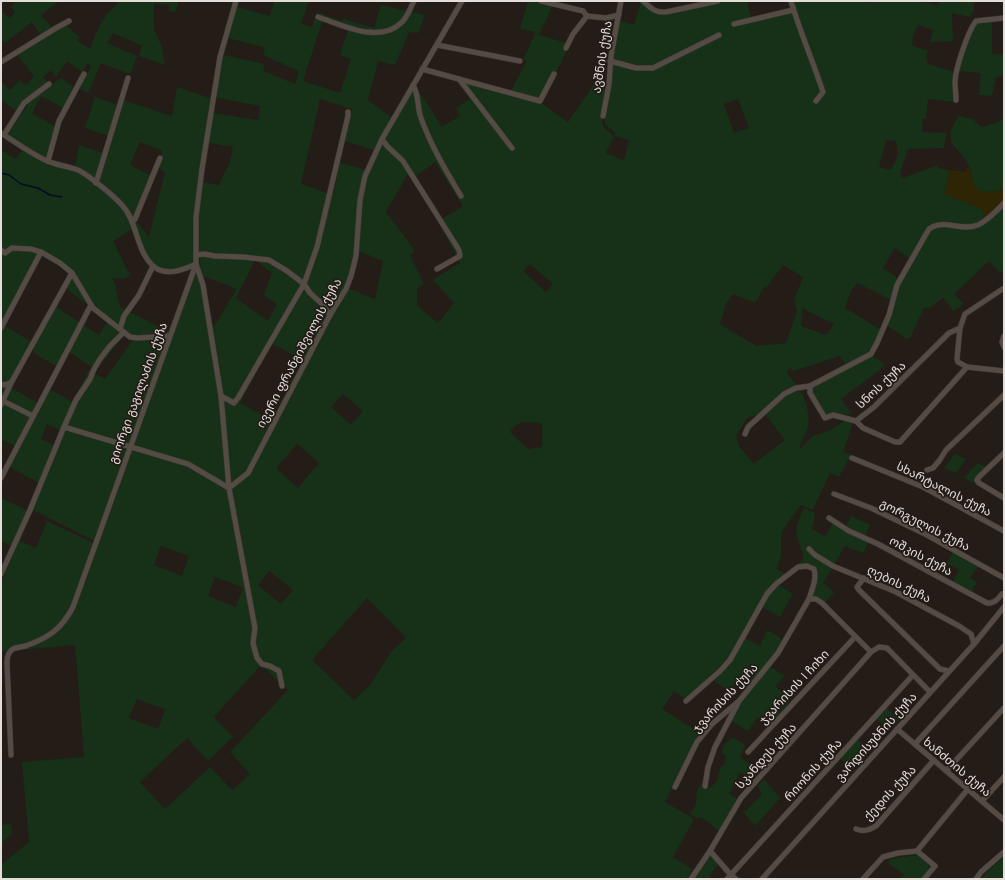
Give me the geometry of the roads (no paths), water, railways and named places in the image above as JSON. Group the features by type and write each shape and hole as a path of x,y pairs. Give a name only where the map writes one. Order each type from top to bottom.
{"street":[{"name":"გიორგი გაგილაძის ქუჩა","path":"12,755 7,663 8,654 13,649 27,646 42,640 55,632 68,617 73,608 196,264 196,217 198,194 220,57 236,1"},
{"path":"318,17 356,30 372,32 386,31 395,28 401,23 406,17 414,1"},
{"name":"ივერი ფრანგიშვილის ქუჩა","path":"229,488 248,473 330,315 346,289 356,256 360,200 365,176 382,138 462,1"},
{"path":"541,1 583,11 588,16 606,18 619,15"},
{"name":"ავშნის ქუჩა","path":"603,116 609,84 610,61 621,1"},
{"path":"643,1 659,13 718,1"},
{"path":"791,1 801,34 815,65 823,92 816,101"},
{"path":"734,24 793,10"},
{"path":"566,48 574,34 588,16"},
{"path":"956,100 955,80 965,44 972,26 976,21 1004,18"},
{"path":"1,62 69,21"},
{"path":"610,61 636,68 653,68 719,35"},
{"path":"437,45 520,61"},
{"path":"422,69 540,102 554,74"},
{"path":"48,161 59,121 84,74"},
{"path":"96,183 128,78"},
{"path":"459,79 512,148"},
{"path":"49,84 24,103 3,134 48,161 77,170 122,204 128,212 139,243 153,266 161,270 172,272 180,271 196,264 203,285 221,396 229,488 255,628 253,643 257,658 262,664 279,671 282,686"},
{"path":"413,85 418,97 420,116 437,155 461,196"},
{"path":"221,396 234,403 238,398 304,284 317,247 348,112"},
{"path":"382,138 387,146 404,161 459,250 460,256 437,269"},
{"path":"132,222 135,219 160,158"},
{"path":"745,434 748,427 784,394 796,388 810,386 871,354 889,315 897,285 929,229 938,224 967,227 978,225 993,214 1004,203"},
{"path":"1,250 5,253 12,248 31,249 41,252 60,263 72,273 93,308 130,337 138,338 169,336"},
{"path":"1,328 41,252"},
{"path":"196,255 204,254 269,260 304,284 330,315"},
{"path":"1,574 30,510 76,400 100,359 122,330 124,316 139,295 153,266"},
{"path":"33,416 2,402 72,273"},
{"path":"1004,288 965,314 960,328 957,359 958,362 967,367 1004,371"},
{"path":"1,478 91,305"},
{"name":"სნოს ქუჩა","path":"960,328 950,333 874,407 856,421 863,428 895,442 900,442 967,367"},
{"path":"1004,336 1002,342 1004,346"},
{"path":"1,384 4,385 11,383"},
{"path":"810,386 810,393 825,418 833,416 856,421"},
{"path":"927,470 933,468 946,450 1004,395"},
{"path":"64,427 188,464 229,488"},
{"path":"1004,453 977,480 979,483 1004,498"},
{"name":"სხარტალის ქუჩა","path":"852,458 923,487 1004,531"},
{"name":"გორგულის ქუჩა","path":"834,494 871,508 918,531 1004,578"},
{"name":"ოშკის ქუჩა","path":"829,518 850,531 878,544 987,603 995,601 1004,594"},
{"name":"ღების ქუჩა","path":"809,549 815,555 833,566 896,592 959,626 971,634 974,644"},
{"name":"ჯვარისის ქუჩა","path":"675,787 697,742 712,724 739,701 778,653 809,599 814,582 814,569 808,566 798,567 776,584 767,594 730,660 720,671 686,701"},
{"path":"864,578 857,587 859,590 940,669 948,671"},
{"path":"809,599 816,599 822,602 871,652 879,648 887,648 930,692"},
{"name":"ვარდისუბნის ქუჩა","path":"762,879 948,671 974,644 1004,608"},
{"name":"ჯვარისის I ჩიხი","path":"748,752 855,637"},
{"path":"915,744 1004,646"},
{"name":"სკანდეს ქუჩა","path":"691,879 710,851 741,798 871,652"},
{"name":"რიონის ქუჩა","path":"729,877 913,675"},
{"path":"705,786 708,767 715,747 739,701"},
{"path":"946,771 1004,708"},
{"name":"ხანძთის ქუჩა","path":"897,729 1004,820"},
{"name":"ქედის ქუჩა","path":"856,829 863,831 876,826 934,760"},
{"path":"982,802 1004,776"},
{"path":"864,879 883,857 917,851 968,789"},
{"path":"710,851 729,877 736,879"},
{"path":"917,851 935,866 924,879"},
{"path":"976,879 981,872 1004,852"}],"waterway":[{"path":"1,173 9,175 21,184 38,188 50,195 62,197"}]}
